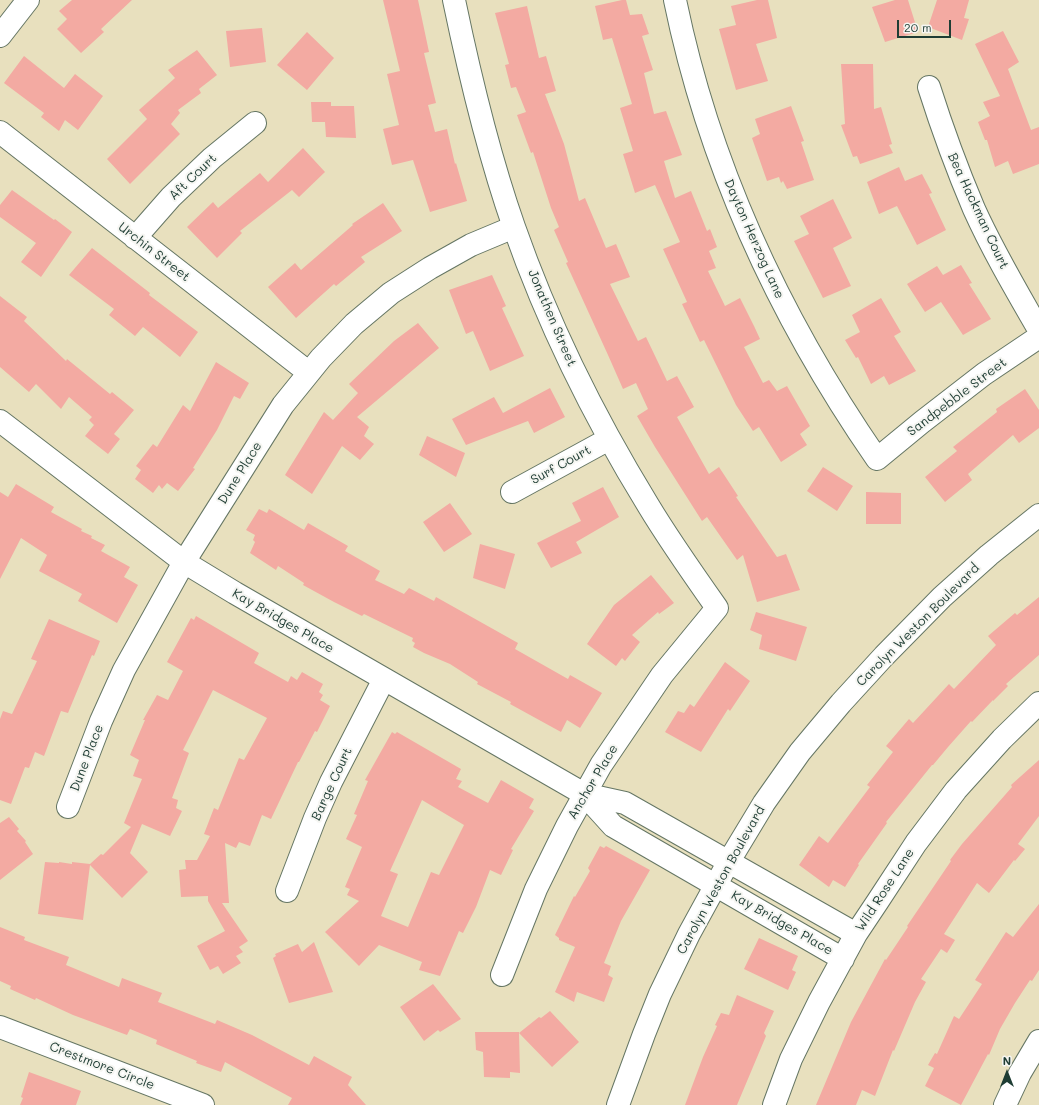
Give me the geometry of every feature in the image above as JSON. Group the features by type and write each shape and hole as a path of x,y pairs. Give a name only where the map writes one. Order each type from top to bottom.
{"street":[{"path":"0,36 28,0"},
{"name":"Jonathen Street","path":"454,0 467,66 486,136 514,227 541,298 573,368 609,439 648,505 717,608"},
{"name":"Dayton Herzog Lane","path":"675,0 695,83 737,206 763,265 824,380 877,460"},
{"name":"Bea Hackman Court","path":"929,87 949,148 975,210 1003,269 1039,330"},
{"name":"Aft Court","path":"135,238 171,197 212,158 255,123"},
{"name":"Urchin Street","path":"0,132 308,372"},
{"name":"Dune Place","path":"68,807 101,721 124,670 184,562 283,405 308,372 354,324 391,293 430,268 464,249 514,227"},
{"name":"Sandpebble Street","path":"877,460 922,422 984,374 1039,337"},
{"name":"Kay Bridges Place","path":"1,425 184,562 236,593 584,794 625,803 856,934"},
{"name":"Surf Court","path":"512,492 609,439"},
{"name":"Carolyn Weston Boulevard","path":"618,1105 660,994 689,934 729,861 764,803 800,752 841,703 884,656 942,597 989,555 1039,516"},
{"name":"Anchor Place","path":"502,975 536,889 584,794 601,765 662,675 717,608"},
{"name":"Barge Court","path":"287,891 315,818 331,782 384,679"},
{"name":"Wild Rose Lane","path":"774,1105 791,1059 819,1002 856,934 916,843 956,790 1002,739 1039,703"},
{"name":"Kay Bridges Place","path":"584,794 613,826 843,958"},
{"name":"Crestmore Circle","path":"1,1029 203,1105"},
{"path":"1005,1105 1020,1073 1039,1041"}],"building":[{"path":"72,0 132,0 101,29 104,32 81,53 57,29 67,19 59,11"},
{"path":"383,0 418,0 429,52 424,53 436,103 428,105 435,132 447,129 455,164 456,163 467,201 430,212 413,160 392,165 383,129 399,125 387,74 400,71"},
{"path":"626,0 630,15 642,14 649,34 642,36 653,70 644,73 654,114 666,111 682,155 664,161 675,198 691,191 707,231 710,229 717,247 709,251 716,268 708,271 725,306 740,298 754,326 760,339 744,347 763,383 769,380 777,391 787,386 810,426 800,434 807,445 781,462 759,427 753,431 736,405 704,340 700,342 682,304 687,302 663,249 680,242 655,185 635,193 623,154 633,151 620,108 632,104 612,38 603,40 595,6"},
{"path":"757,0 768,0 777,38 756,44 768,81 736,90 719,29 736,25 731,6"},
{"path":"895,0 908,0 918,32 885,42 872,7"},
{"path":"937,0 969,0 964,18 969,19 962,40 928,27"},
{"path":"527,6 539,58 546,56 556,91 545,94 564,144 579,201 585,198 606,248 616,244 630,277 610,284 638,341 646,337 667,381 677,376 694,407 677,417 709,474 719,467 738,496 736,497 777,557 786,554 800,590 757,602 743,555 737,560 707,517 702,521 637,416 648,409 636,383 623,389 566,263 568,262 554,230 559,227 551,208 533,152 531,153 517,115 526,112 516,87 511,88 505,65 509,64 495,13"},
{"path":"262,28 266,62 230,67 226,31"},
{"path":"1003,31 1019,62 1008,69 1031,130 1039,127 1039,164 1013,174 1008,161 995,167 987,140 985,140 978,122 990,116 983,102 1000,96 975,44"},
{"path":"307,32 334,58 307,90 277,65"},
{"path":"197,50 217,75 199,89 201,93 178,110 180,113 171,124 180,134 130,184 107,159 147,119 139,110 175,78 168,70"},
{"path":"24,56 64,88 75,74 103,96 78,130 65,120 59,131 41,117 44,113 4,83"},
{"path":"841,64 873,64 874,109 881,107 892,144 889,145 893,153 860,164 857,156 853,157 841,125 845,124"},
{"path":"311,102 331,102 331,106 354,106 356,138 326,137 325,122 312,122"},
{"path":"791,106 804,141 801,142 814,180 787,189 783,181 781,183 779,177 767,181 752,138 760,134 755,119"},
{"path":"303,148 325,172 299,197 292,190 240,231 242,233 217,258 187,227 213,202 218,208 260,173 268,182"},
{"path":"899,167 905,181 922,174 932,193 929,194 946,230 917,245 897,206 879,214 867,182"},
{"path":"12,190 72,232 41,277 21,262 36,243 0,217 0,205"},
{"path":"833,199 852,238 833,248 851,286 823,298 794,241 809,234 800,216"},
{"path":"383,203 402,231 361,257 365,262 336,286 334,284 296,318 268,287 295,263 301,270 353,225 352,224"},
{"path":"92,248 150,293 149,295 198,332 180,357 143,327 135,336 109,315 114,309 69,275"},
{"path":"961,265 972,283 969,284 991,319 963,335 941,302 925,312 907,284 937,266 943,275"},
{"path":"492,275 506,306 502,308 524,356 490,371 473,331 466,334 449,290"},
{"path":"0,296 27,317 24,321 66,361 67,359 110,394 112,392 134,410 114,434 120,439 108,454 85,436 94,425 89,420 92,417 69,397 61,409 36,384 29,392 0,367"},
{"path":"881,298 901,332 894,336 916,371 889,385 884,376 871,384 858,357 856,358 845,340 860,332 852,315"},
{"path":"418,323 439,348 357,417 369,427 364,436 374,444 360,460 342,446 312,494 285,475 324,412 333,420 358,393 349,384 394,341"},
{"path":"216,362 249,383 240,399 234,396 217,430 193,468 195,469 178,491 167,483 162,489 159,485 153,493 135,479 141,470 136,466 153,444 157,447 183,405 190,411"},
{"path":"550,388 565,417 534,433 528,421 466,445 452,419 494,397 503,413"},
{"path":"1025,389 1039,410 1039,428 1019,443 1013,435 968,474 972,480 945,502 925,477 957,451 953,447 997,412 996,409"},
{"path":"427,436 465,453 456,477 419,455"},
{"path":"823,467 853,486 837,511 807,491"},
{"path":"16,484 54,507 51,512 82,529 81,531 92,536 91,538 105,545 101,551 130,567 124,577 138,585 117,623 78,601 82,594 39,571 47,555 21,538 0,579 0,492 8,497"},
{"path":"603,487 619,517 576,542 582,553 551,568 537,543 581,521 572,503"},
{"path":"866,492 901,493 901,524 866,524"},
{"path":"450,503 472,534 444,552 423,522"},
{"path":"259,509 267,513 269,509 304,530 308,523 348,546 345,551 380,571 375,580 404,594 409,588 434,601 436,597 518,643 515,649 568,679 570,675 602,693 580,728 567,720 561,732 510,704 511,702 477,684 478,682 450,664 413,647 415,643 412,641 413,638 364,614 362,616 334,602 303,585 304,583 278,566 276,570 250,553 255,542 253,540 255,535 246,530"},
{"path":"480,544 515,554 505,589 473,578"},
{"path":"651,575 674,603 659,614 658,612 632,635 640,642 625,661 622,658 616,666 587,644 614,605"},
{"path":"1039,597 1039,655 1006,684 1008,686 972,722 971,721 932,765 886,822 887,823 858,864 859,865 845,887 833,880 829,887 799,865 819,836 828,843 870,787 867,785 893,752 886,746 909,719 913,723 949,684 954,689 996,645 988,636 1015,613 1017,615"},
{"path":"756,612 807,627 796,661 759,649 762,635 750,630"},
{"path":"196,616 259,653 254,663 288,682 291,676 297,680 302,672 323,684 319,692 323,695 320,700 330,706 317,732 315,731 298,762 271,819 262,815 250,846 239,842 236,848 225,843 229,903 222,903 248,941 239,947 243,952 236,956 241,963 223,974 218,966 210,970 197,946 225,931 208,901 208,896 181,897 179,870 186,869 185,860 197,860 210,836 204,834 214,808 218,810 239,758 244,760 267,718 213,690 183,750 189,753 172,798 178,800 176,808 182,811 170,836 142,824 130,853 148,872 122,898 90,865 83,920 38,914 45,862 90,864 101,854 103,855 131,827 124,823 142,779 133,776 139,760 130,755 145,720 143,720 157,695 168,700 183,671 167,662 191,618 194,620"},
{"path":"49,619 100,641 94,656 92,655 68,713 61,711 44,756 35,752 29,768 25,767 11,804 0,800 0,719 3,711 12,714 37,661 31,659"},
{"path":"725,662 750,681 730,711 728,709 701,752 665,732 678,711 684,713 690,704 694,707"},
{"path":"392,732 395,734 397,732 461,769 456,779 462,781 458,787 488,803 501,780 534,799 529,808 534,811 511,849 513,850 501,875 490,870 476,907 463,933 459,931 440,976 419,970 422,962 379,945 359,966 325,932 359,901 347,895 350,889 345,887 362,847 346,839 357,815 354,814 368,781 365,780","holes":["422,800 464,825 439,875 431,872 408,927 381,916 398,874 390,871"]},
{"path":"1039,760 1039,816 1018,844 1025,849 1015,861 1014,860 989,893 977,883 944,934 955,940 947,953 941,949 921,979 926,982 915,1002 894,1051 893,1050 875,1096 862,1090 856,1105 816,1105 851,1022 885,959 886,960 951,861 950,860 962,844 1012,787 1011,785"},
{"path":"9,817 19,829 17,831 26,841 25,842 33,854 0,880 0,823"},
{"path":"600,846 604,848 606,846 650,870 621,921 604,963 611,966 608,975 613,978 604,1002 577,992 574,1002 555,992 575,947 559,940 559,938 555,935 574,896 575,897 590,871 588,868"},
{"path":"1039,904 1039,970 1032,981 1030,980 1015,1003 1000,1029 989,1055 988,1054 961,1105 925,1086 934,1068 928,1065 935,1053 937,1054 954,1016 959,1019 982,984 975,980 1006,932 1013,937"},
{"path":"0,927 25,937 24,940 69,957 66,965 119,987 122,978 162,993 158,1002 215,1024 217,1020 252,1035 309,1065 314,1056 352,1077 348,1085 366,1105 288,1105 292,1098 225,1062 221,1072 196,1063 197,1061 156,1044 157,1040 130,1029 127,1035 10,989 11,986 0,981"},
{"path":"759,938 798,956 792,970 796,972 788,990 744,969"},
{"path":"314,942 333,992 289,1003 273,958 276,956 275,954 298,944 302,952"},
{"path":"433,984 461,1019 440,1032 438,1030 424,1041 400,1007"},
{"path":"737,995 774,1011 764,1033 766,1036 737,1105 685,1105 703,1057 717,1026 715,1025 721,1013 729,1015"},
{"path":"550,1011 579,1042 552,1067 519,1033 539,1017 541,1018"},
{"path":"475,1032 519,1032 520,1073 510,1072 510,1078 484,1077 483,1052 476,1050"},
{"path":"29,1072 81,1091 76,1105 20,1105"}]}
